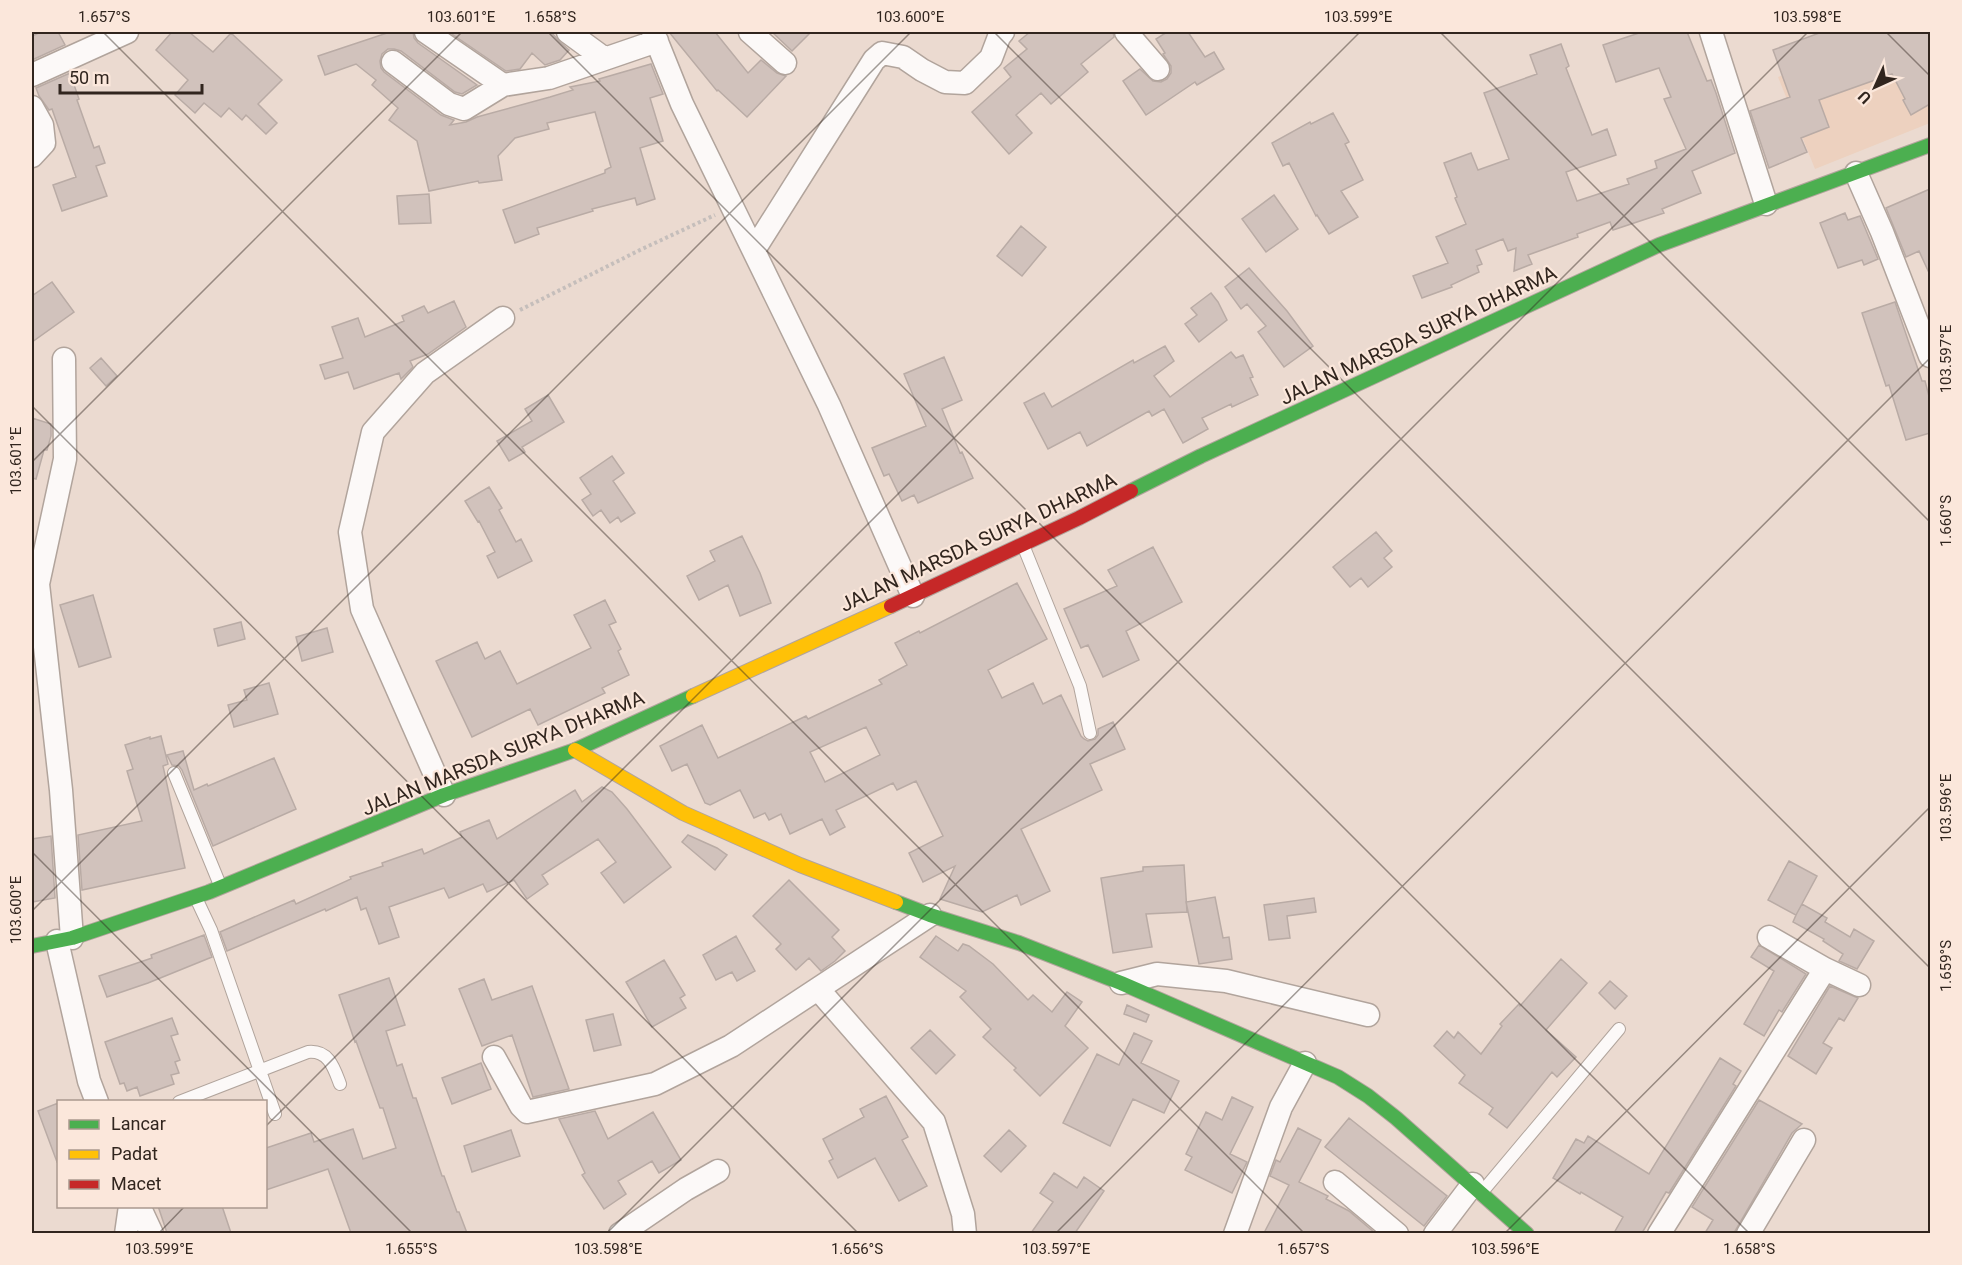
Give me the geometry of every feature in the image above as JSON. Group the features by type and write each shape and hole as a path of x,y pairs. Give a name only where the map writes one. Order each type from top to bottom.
{"main road":[{"name":"JALAN MARSDA SURYA DHARMA","path":"32,946 65,939 196,897 444,795 575,750 913,596 1079,518 1201,456 1659,245 1930,145"},
{"path":"575,750 683,813 800,865 930,915 1019,943 1121,983 1305,1063 1324,1069 1381,1105 1478,1188 1520,1230"}],"street":[{"path":"32,75 126,32"},
{"path":"426,32 503,85"},
{"path":"568,32 605,59"},
{"path":"750,32 785,63"},
{"path":"754,250 874,60 882,53 903,57 945,82 965,84 991,58 1003,32"},
{"path":"1126,32 1158,69"},
{"path":"1711,32 1766,204"},
{"path":"393,62 448,104 464,108 503,85 549,78 605,59 655,36 682,104 829,405 913,596"},
{"path":"32,107 42,125 44,143 32,156"},
{"path":"1856,174 1882,232 1930,356"},
{"path":"444,795 362,609 350,532 373,432 425,373 503,318"},
{"path":"64,359 65,459 38,584 60,778 65,939 89,1081 97,1100"},
{"path":"494,1057 520,1106 528,1112 655,1084 731,1046 930,915"},
{"path":"1769,937 1825,969 1859,985"},
{"path":"1659,1233 1825,969"},
{"path":"1121,983 1157,974 1226,981 1368,1015"},
{"path":"818,989 934,1122 963,1215 965,1233"},
{"path":"1234,1233 1281,1107 1305,1063"},
{"path":"1748,1233 1804,1140"},
{"path":"620,1233 718,1171"},
{"path":"1335,1182 1397,1233"},
{"path":"1435,1233 1478,1188"},
{"path":"126,1233 130,1208"},
{"path":"140,1208 152,1233"}],"lane":[{"path":"1022,544 1080,686 1090,734"},
{"path":"174,773 220,888"},
{"path":"196,897 211,930 275,1114"},
{"path":"1478,1188 1619,1029"},
{"path":"182,1100 308,1052 317,1051 326,1056 333,1066 340,1084"}],"path":[{"path":"503,318 732,207"}],"shaded area":[{"path":"1889,35 1930,111 1930,123 1815,169 1778,77"}],"building":[{"path":"41,32 58,32 65,45 32,60 32,36"},
{"path":"172,32 189,32 213,52 231,33 282,80 258,104 277,123 266,134 246,115 242,120 229,108 221,117 204,103 195,113 175,95 188,80 156,50"},
{"path":"390,32 413,32 418,43 477,85 462,94 455,92 401,51 388,49 382,54 380,61 384,72 441,115 454,120 450,125 550,97 573,90 570,87 600,81 599,79 651,64 663,94 650,98 663,141 640,148 655,199 637,205 635,198 592,209 593,211 537,228 539,234 515,243 503,210 605,173 605,170 611,167 595,112 547,123 549,129 515,138 498,156 502,180 479,183 478,181 429,191 417,141 389,120 398,108 372,85 376,80 356,64 325,75 318,56"},
{"path":"449,32 551,32 569,50 560,60 545,65 532,53 520,69 506,71"},
{"path":"669,32 715,32 748,73 761,60 777,73 786,76 747,117 717,91"},
{"path":"772,32 811,32 792,51"},
{"path":"1030,32 1113,32 1114,37 1081,64 1088,72 1051,104 1041,93 1016,115 1032,133 1009,154 972,112 1011,77 1004,68 1027,49 1019,41"},
{"path":"1167,32 1188,32 1205,57 1214,52 1224,69 1197,85 1195,82 1146,115 1123,81 1140,69 1153,81 1161,82 1167,79 1171,73 1171,66 1156,39"},
{"path":"1642,32 1687,32 1707,81 1711,80 1735,153 1692,171 1701,193 1662,209 1664,213 1613,230 1610,222 1577,234 1578,237 1528,255 1532,264 1514,271 1516,248 1508,251 1503,239 1476,250 1482,264 1477,266 1479,272 1451,285 1452,287 1422,298 1413,276 1448,263 1436,237 1466,224 1444,163 1471,153 1478,170 1509,159 1484,93 1537,74 1530,55 1561,44 1569,66 1566,68 1592,135 1607,129 1616,155 1566,172 1577,201 1629,184 1627,179 1657,168 1655,161 1686,149 1664,99 1671,97 1659,68 1616,82 1603,45"},
{"path":"1822,32 1930,32 1930,104 1911,115 1892,74 1819,100 1829,127 1801,138 1807,152 1769,168 1750,111 1790,97 1773,50"},
{"path":"70,73 94,148 99,146 105,163 96,166 107,196 62,211 53,185 76,177 52,109 49,110 36,88"},
{"path":"1333,113 1349,142 1345,144 1363,180 1341,191 1358,217 1329,234 1316,216 1289,163 1283,166 1272,143 1310,122 1311,124"},
{"path":"1930,189 1930,275 1919,251 1906,257 1886,208"},
{"path":"429,194 431,223 399,224 397,196"},
{"path":"1274,195 1298,229 1266,252 1242,219"},
{"path":"1845,213 1848,220 1860,216 1878,259 1864,265 1862,260 1838,268 1820,223"},
{"path":"1021,226 1046,247 1022,276 997,256"},
{"path":"1249,268 1287,311 1313,346 1284,367 1258,332 1266,326 1247,304 1241,309 1225,287"},
{"path":"52,282 74,312 32,342 32,296"},
{"path":"1211,293 1227,320 1199,342 1185,324 1197,315 1191,308"},
{"path":"454,301 466,327 428,354 410,361 413,367 401,379 399,373 354,389 348,372 325,379 320,365 343,358 332,327 358,318 365,337 404,321 402,316 424,306 428,313"},
{"path":"1895,302 1930,400 1930,433 1906,440 1889,385 1886,386 1862,313"},
{"path":"1165,346 1174,361 1154,376 1170,397 1231,352 1236,358 1243,355 1258,395 1232,407 1231,404 1202,418 1208,429 1183,443 1164,409 1152,416 1149,411 1087,446 1080,432 1048,449 1024,403 1044,393 1052,407 1133,360 1134,363"},
{"path":"944,357 962,400 942,409 973,478 918,503 914,495 902,501 889,474 884,476 872,448 926,426 904,374"},
{"path":"101,358 117,376 106,386 90,368"},
{"path":"548,395 564,422 522,447 525,452 509,461 497,441 532,421 525,409"},
{"path":"32,418 51,424 51,436 47,450 44,450 36,479 32,478"},
{"path":"612,456 624,473 613,481 635,513 621,522 618,517 610,523 601,510 593,516 582,500 591,494 580,478"},
{"path":"489,487 502,508 499,510 516,542 521,539 532,561 498,578 487,556 495,552 479,521 465,501"},
{"path":"1376,532 1392,551 1384,558 1392,567 1368,587 1361,578 1350,587 1333,567"},
{"path":"742,536 760,573 771,603 740,616 728,585 699,600 687,576 715,561 710,551"},
{"path":"1153,547 1182,602 1126,631 1139,660 1103,677 1088,645 1081,648 1064,609 1117,586 1108,570"},
{"path":"1017,583 1047,639 988,670 1002,698 1033,683 1043,704 1061,695 1084,739 1088,741 1095,739 1098,729 1113,722 1125,749 1090,764 1102,790 1021,829 1050,891 1021,905 1017,895 982,912 940,899 955,866 923,882 909,853 943,836 916,781 897,790 893,783 836,810 845,827 830,835 822,819 790,834 781,814 769,820 765,813 754,818 740,790 710,805 705,803 687,764 672,771 660,746 702,725 718,758 806,716 808,719 882,684 879,680 907,665 895,643 919,631 920,633","holes":["866,727 880,755 825,782 810,752"]},
{"path":"93,595 111,657 79,667 60,605"},
{"path":"605,600 616,622 609,625 621,649 618,651 629,675 602,688 605,693 538,725 530,709 472,737 436,661 477,642 485,659 500,651 517,684 591,648 574,615"},
{"path":"241,622 245,639 218,646 214,629"},
{"path":"327,628 333,652 302,661 296,637"},
{"path":"269,683 278,714 234,727 228,705 247,700 244,690"},
{"path":"161,736 168,764 163,766 185,868 82,890 78,835 142,821 127,771 133,769 125,745"},
{"path":"183,751 194,790 274,758 296,809 213,846 182,770 179,766 172,765 167,755"},
{"path":"602,787 612,792 627,809 671,867 624,903 601,873 616,862 598,839 542,875 548,884 527,899 514,880 487,892 483,884 449,898 444,888 389,907 399,937 379,944 366,908 361,910 357,897 227,951 220,932 294,900 296,904 351,879 350,877 383,866 382,863 422,849 424,854 462,837 460,832 489,820 497,839 575,790 582,802"},
{"path":"688,835 727,855 715,870 682,842"},
{"path":"51,836 55,898 32,902 32,839"},
{"path":"1789,861 1817,876 1796,915 1768,900"},
{"path":"1184,865 1187,912 1146,914 1152,947 1113,953 1101,878 1143,871 1143,867"},
{"path":"789,880 839,930 832,937 845,951 821,971 809,958 796,970 776,949 781,944 753,916"},
{"path":"1215,897 1223,938 1229,937 1232,959 1199,964 1186,902"},
{"path":"1314,898 1316,912 1287,916 1290,938 1269,940 1264,905"},
{"path":"1802,904 1827,918 1825,922 1850,937 1854,929 1874,941 1857,969 1839,961 1843,954 1823,941 1824,939 1793,922"},
{"path":"204,935 212,957 107,997 99,976 152,958 151,955"},
{"path":"736,936 755,971 737,981 732,972 716,980 703,955"},
{"path":"936,936 958,951 963,944 969,946 993,964 1028,1000 1033,995 1052,1012 1067,992 1082,1002 1065,1026 1088,1048 1040,1096 1014,1070 1016,1068 983,1037 991,1029 960,997 966,991 920,957"},
{"path":"1759,945 1806,974 1782,1012 1779,1010 1764,1036 1744,1024 1774,971 1751,957"},
{"path":"1561,959 1587,983 1546,1030 1576,1057 1557,1077 1552,1072 1507,1128 1489,1114 1493,1108 1459,1083 1465,1075 1434,1046 1447,1031 1454,1038 1458,1032 1481,1054 1502,1026 1500,1024 1519,1004 1520,1006"},
{"path":"664,960 685,995 680,998 686,1008 652,1027 626,982"},
{"path":"389,978 405,1025 386,1031 397,1066 402,1064 413,1098 416,1098 442,1176 444,1176 467,1233 351,1233 328,1169 267,1190 267,1148 311,1133 314,1142 353,1129 363,1159 396,1148 339,995"},
{"path":"484,979 492,1000 532,986 569,1089 533,1097 512,1035 482,1046 459,989"},
{"path":"1610,981 1627,996 1615,1009 1599,993"},
{"path":"1830,986 1858,998 1844,1021 1839,1018 1823,1043 1832,1048 1816,1074 1788,1056"},
{"path":"1127,1005 1149,1015 1146,1022 1124,1014"},
{"path":"613,1014 621,1045 594,1051 586,1020"},
{"path":"172,1018 178,1034 171,1036 180,1060 175,1062 179,1073 171,1075 174,1084 140,1096 137,1087 127,1091 124,1083 120,1084 105,1042"},
{"path":"930,1030 955,1055 936,1074 911,1048"},
{"path":"1134,1033 1152,1041 1141,1063 1179,1081 1164,1113 1133,1099 1110,1146 1063,1123 1097,1054 1119,1065"},
{"path":"1720,1058 1741,1071 1733,1084 1736,1086 1669,1193 1666,1192 1642,1233 1614,1233 1623,1217 1553,1178 1576,1139 1584,1143 1588,1136 1649,1174"},
{"path":"481,1063 491,1089 452,1104 442,1078"},
{"path":"886,1096 908,1137 902,1140 927,1186 899,1201 875,1158 838,1178 829,1161 833,1159 823,1139 864,1117 860,1109"},
{"path":"1232,1097 1253,1107 1230,1154 1247,1162 1232,1193 1185,1170 1192,1157 1186,1154 1206,1112 1222,1120"},
{"path":"1759,1100 1802,1124 1792,1133 1734,1233 1705,1233 1713,1220 1692,1207"},
{"path":"57,1103 57,1162 38,1111"},
{"path":"595,1111 608,1139 653,1112 681,1160 659,1173 652,1161 618,1181 626,1194 604,1209 582,1175 585,1173 559,1119"},
{"path":"1349,1118 1447,1196 1424,1226 1325,1147"},
{"path":"1298,1128 1321,1140 1299,1182 1328,1196 1326,1199 1349,1211 1375,1233 1264,1233 1289,1185 1270,1176 1276,1160 1280,1162"},
{"path":"511,1130 520,1156 472,1172 464,1146"},
{"path":"1009,1130 1026,1146 1001,1172 984,1156"},
{"path":"1054,1173 1077,1188 1084,1177 1104,1191 1075,1233 1031,1233 1053,1202 1040,1193"},
{"path":"159,1208 223,1208 231,1233 167,1233"}],"traffic: fast":[{"path":"1131,491 1201,456 1659,245 1930,145"},
{"path":"32,946 72,938 209,892 444,795 575,750 693,696"},
{"path":"896,902 1019,943 1121,983 1338,1077 1368,1096 1396,1118 1527,1234"}],"traffic: slow":[{"path":"693,696 891,606"},
{"path":"575,750 683,813 800,865 896,902"}],"traffic: jam":[{"path":"891,606 1079,518 1131,491"}]}
